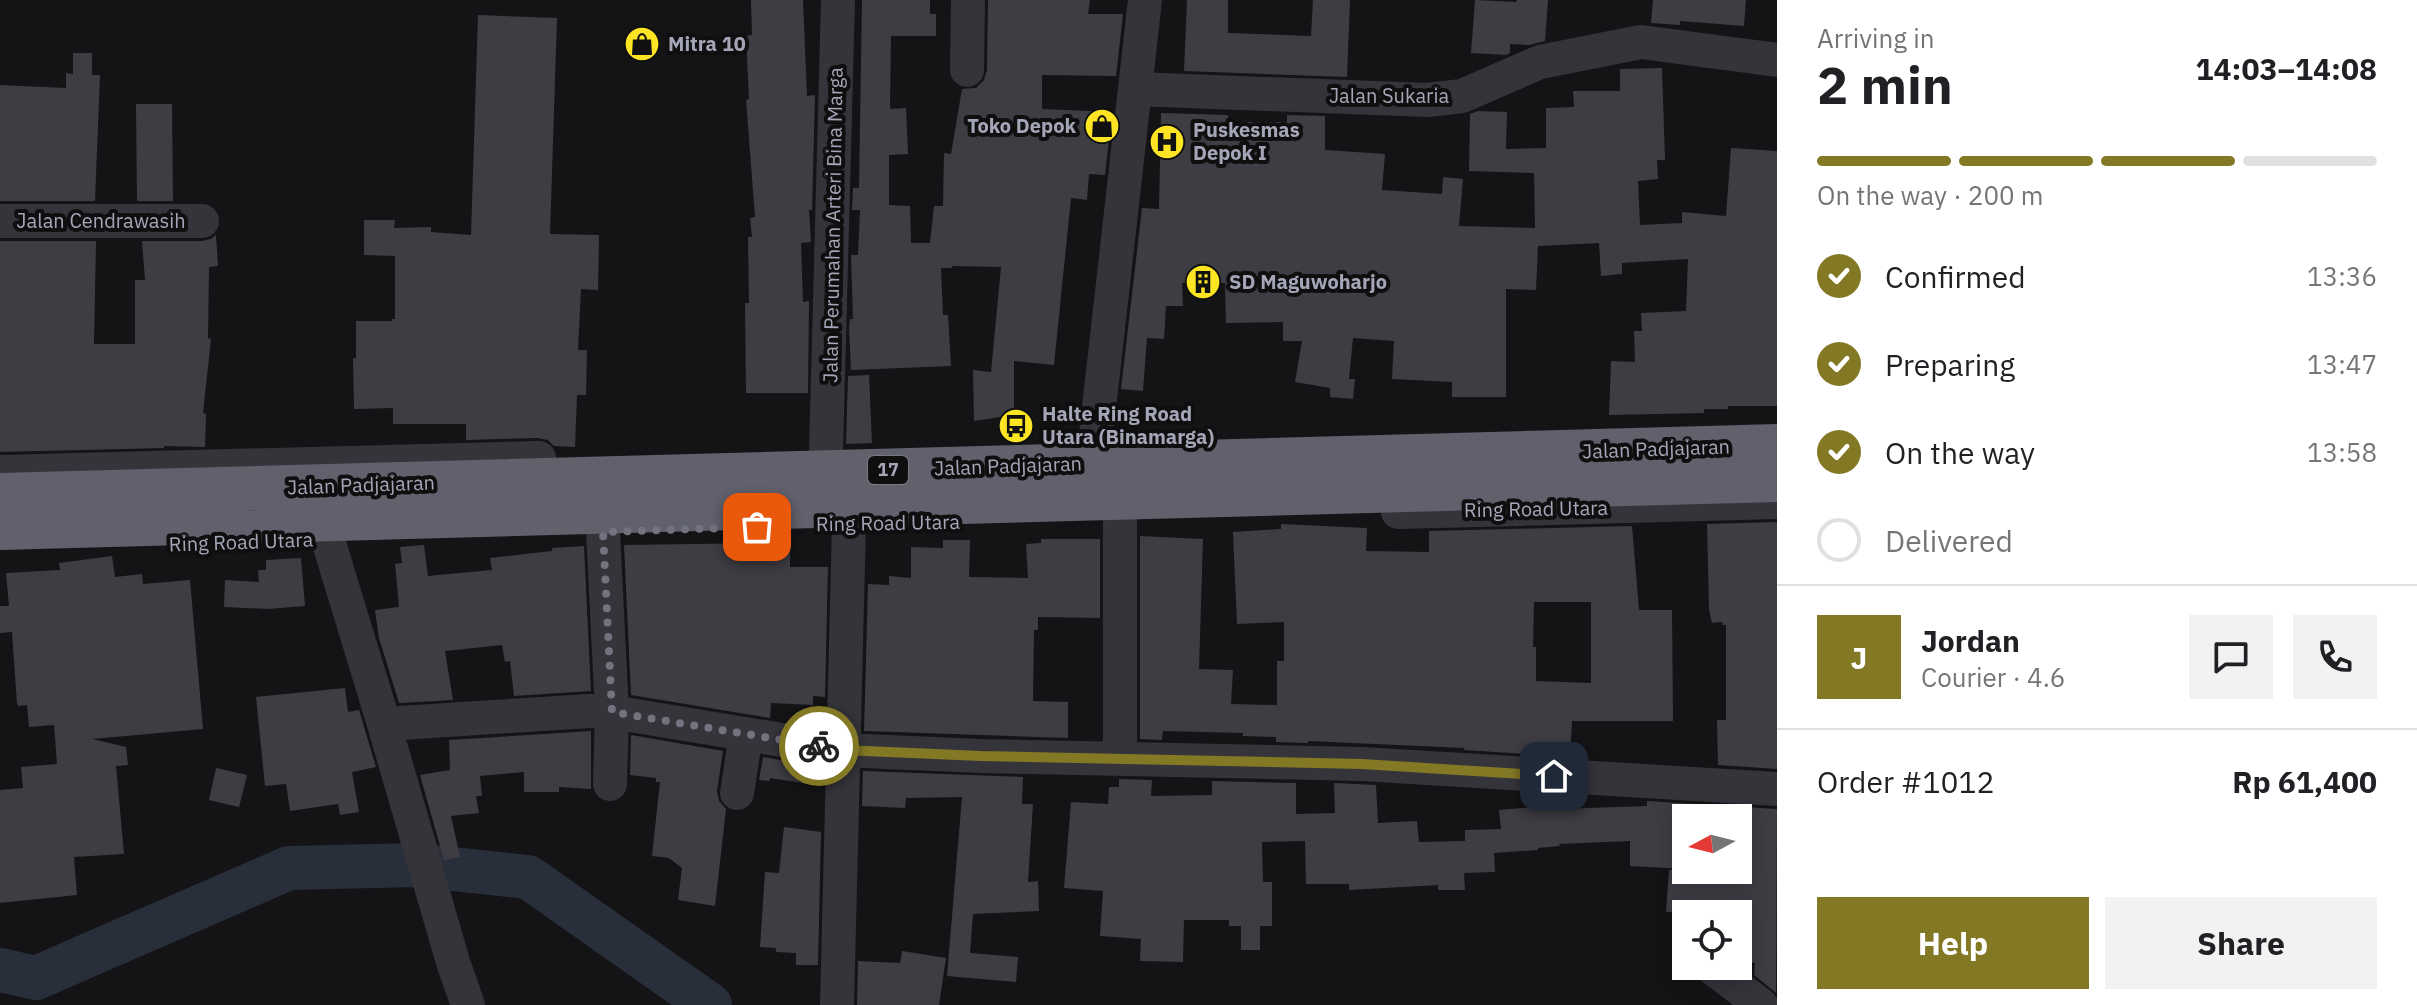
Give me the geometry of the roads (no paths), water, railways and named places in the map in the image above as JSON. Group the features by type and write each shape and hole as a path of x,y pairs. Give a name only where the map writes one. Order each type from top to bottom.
{"highway":[{"name":"Jalan Padjajaran","path":"0,495 1233,450 1777,446"},
{"name":"Jalan Padjajaran","path":"0,528 1353,502 1777,480"}],"street":[{"name":"Jalan Perumahan Arteri Bina Marga","path":"826,451 838,0"},
{"path":"967,70 968,0"},
{"path":"1095,443 1145,0"},
{"name":"Jalan Sukaria","path":"1135,89 1427,100 1462,96 1540,62 1641,42 1777,60"},
{"name":"Jalan Cendrawasih","path":"0,221 202,221"},
{"path":"0,472 1095,443 1233,450 1777,426"},
{"name":"Ring Road Utara","path":"0,549 1120,519 1353,502 1777,502"},
{"path":"1120,519 1120,758"},
{"path":"837,1005 849,524"},
{"path":"603,532 612,712 610,784"},
{"path":"328,540 468,1005"},
{"path":"384,724 612,712 842,750 1362,764 1777,789"},
{"path":"737,793 746,734"},
{"path":"1728,980 1761,1005"}],"waterway":[{"path":"0,970 36,978 289,868 416,865 528,877 710,1005"}],"place":[{"name":"Mitra 10","path":"642,44"},
{"name":"Toko Depok","path":"1102,126"},
{"name":"Puskesmas Depok I","path":"1167,142"},
{"name":"SD Maguwoharjo","path":"1203,282"},
{"name":"Halte Ring Road Utara (Binamarga)","path":"1016,426"}]}
